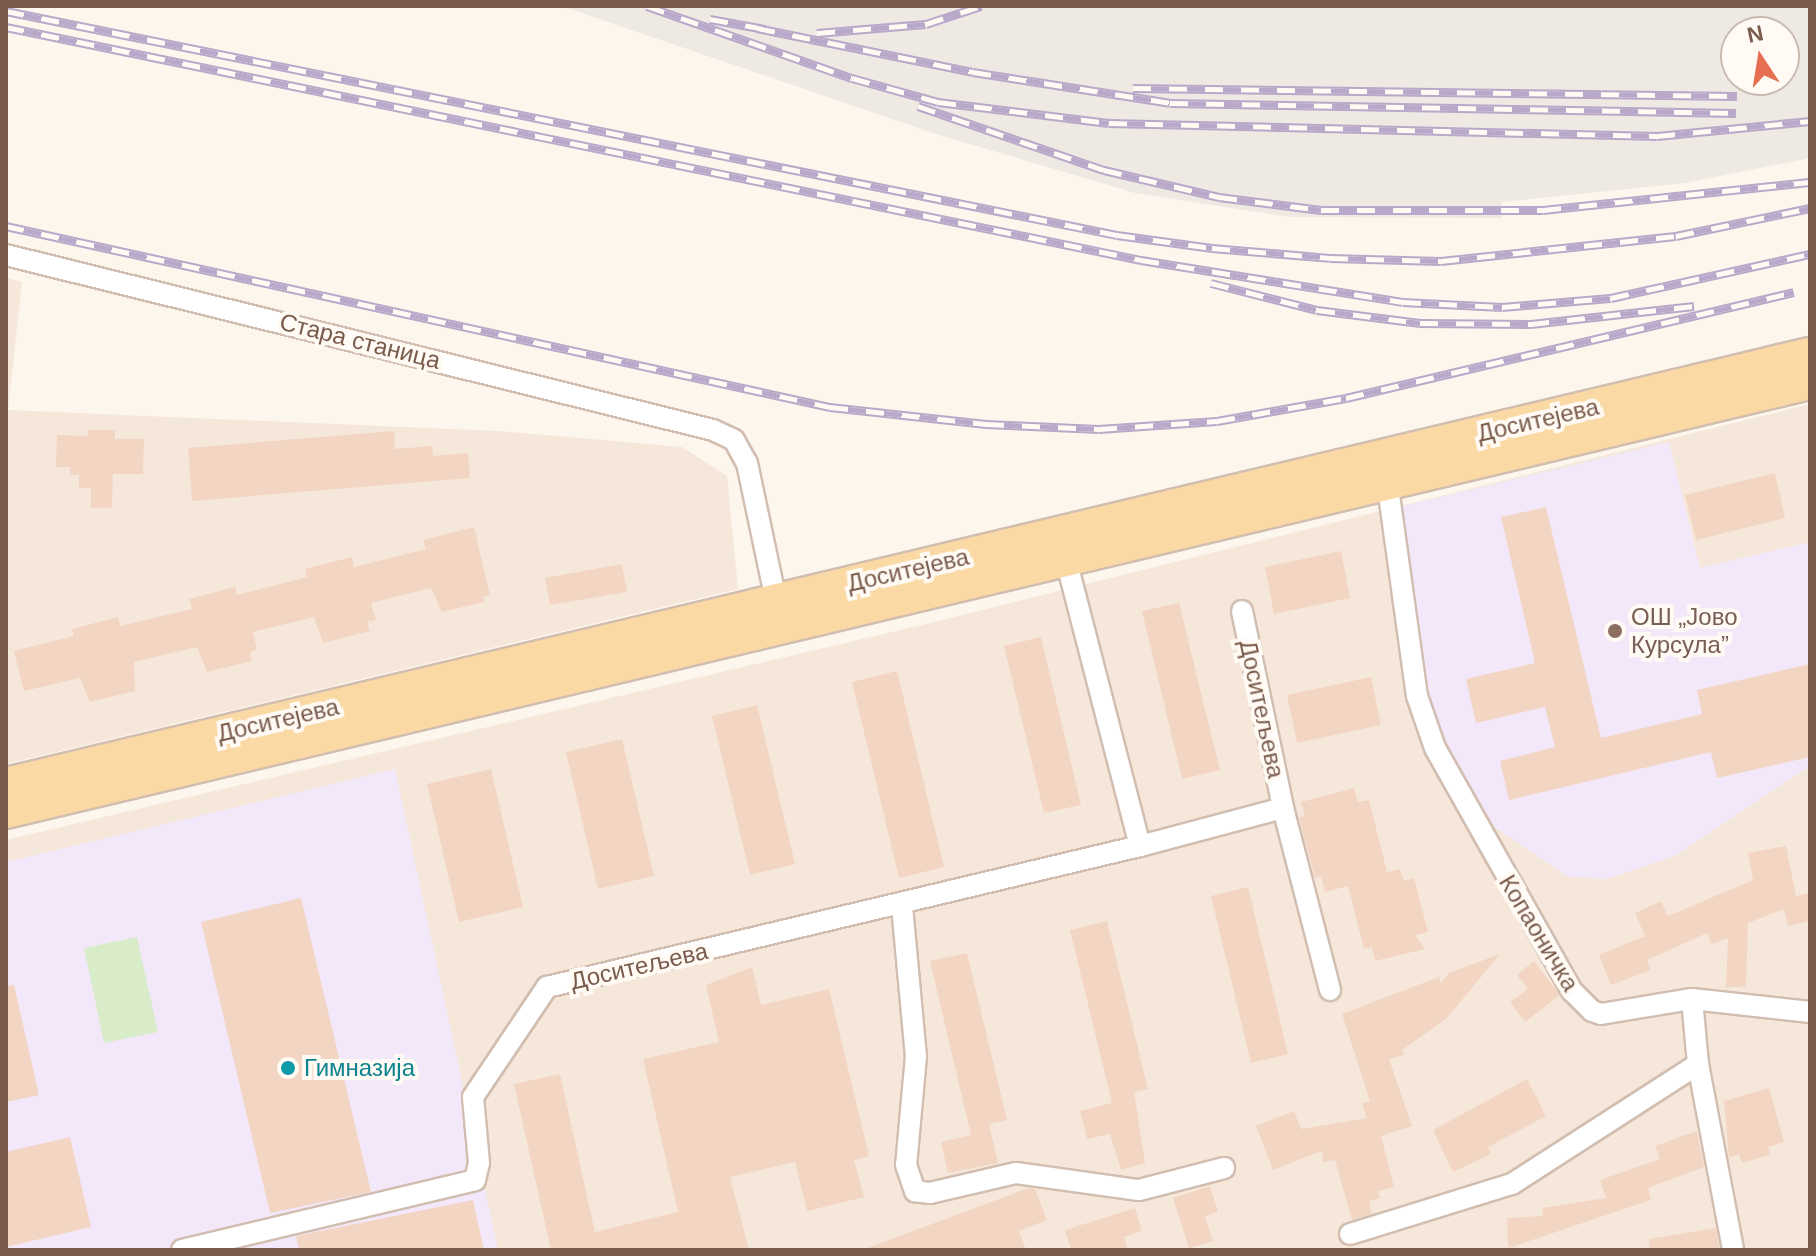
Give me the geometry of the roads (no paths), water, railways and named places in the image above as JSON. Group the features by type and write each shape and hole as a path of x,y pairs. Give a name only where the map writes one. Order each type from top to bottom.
{"main road":[{"name":"Доситејева","path":"1385,470 1810,355"},
{"name":"Доситејева","path":"6,811 1063,546 1385,470 1810,382"},
{"name":"Доситејева","path":"6,785 776,601 1063,546"}],"street":[{"name":"Стара станица","path":"6,255 713,430 734,440 747,463 776,601"},
{"name":"Копаоничка","path":"1385,470 1417,696 1435,748 1572,991 1601,1014 1692,999 1810,1012"},
{"path":"1063,546 1140,846"},
{"name":"Доситељева","path":"1242,611 1283,808 1330,990"},
{"name":"Доситељева","path":"182,1250 475,1180 479,1163 473,1097 547,987 902,906 1283,808"},
{"path":"902,906 916,1056 906,1165 915,1191 930,1193 1016,1173 1150,1190 1224,1168"},
{"path":"1692,999 1698,1064 1733,1250"},
{"path":"1350,1234 1512,1184 1698,1064"}],"railway":[{"path":"647,6 852,78 938,102 1109,123 1657,136 1810,121"},
{"path":"817,33 926,24 981,6"},
{"path":"6,11 1117,235 1212,248 1330,258 1441,261 1676,236 1810,208"},
{"path":"710,19 765,29"},
{"path":"6,27 1141,260 1403,302 1502,307 1611,298 1810,254"},
{"path":"757,28 973,72 1170,103 1736,113"},
{"path":"1133,88 1720,96"},
{"path":"918,106 1104,170 1219,197 1321,210 1543,210 1810,182"},
{"path":"6,226 830,407 986,424 1099,429 1217,421 1346,398 1794,292"},
{"path":"1211,283 1317,310 1420,323 1531,324 1694,306"}],"place":[{"name":"ОШ „Јово Курсула”","path":"1615,631"},
{"name":"Гимназија","path":"288,1068"}]}
